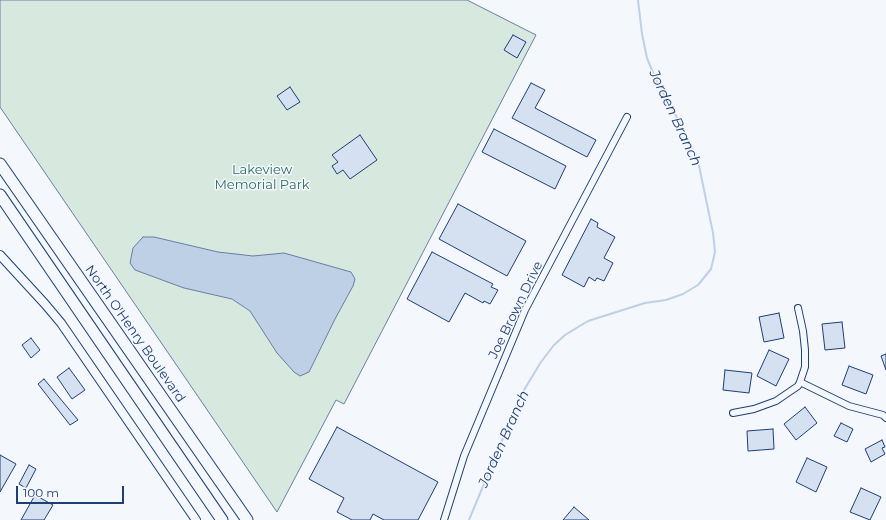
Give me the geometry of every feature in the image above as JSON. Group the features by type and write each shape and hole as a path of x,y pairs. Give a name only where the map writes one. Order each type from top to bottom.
{"highway":[{"name":"North O'Henry Boulevard","path":"0,164 247,520"},
{"path":"0,195 222,520"},
{"path":"0,208 52,272"}],"street":[{"name":"Joe Brown Drive","path":"444,520 464,456 525,310 627,117"},
{"path":"0,255 61,323 196,520"},
{"path":"733,413 754,409 776,401 798,386 805,367 805,350 798,308"},
{"path":"800,382 849,406 885,416"}],"green space":[{"name":"Lakeview Memorial Park","path":"0,0 467,0 536,35 344,404 336,400 277,512 0,107"}],"water":[{"path":"143,237 154,237 218,252 253,256 284,253 351,272 355,279 353,286 309,372 300,376 294,372 277,353 250,311 232,299 184,288 135,270 130,263 133,248"}],"building":[{"path":"513,35 526,42 517,58 504,50"},
{"path":"531,83 545,90 535,108 596,140 587,157 512,118"},
{"path":"290,87 300,102 287,110 277,96"},
{"path":"494,129 566,166 555,189 482,152"},
{"path":"360,135 377,160 350,179 343,170 337,174 332,166 338,162 332,155"},
{"path":"458,204 526,241 507,276 439,239"},
{"path":"591,219 598,223 597,227 615,237 604,258 613,263 604,281 597,278 595,281 589,277 584,287 562,275"},
{"path":"432,252 493,284 491,287 498,290 490,304 484,301 483,303 465,293 449,322 407,299"},
{"path":"779,313 784,338 764,342 759,317"},
{"path":"842,322 845,348 825,350 822,324"},
{"path":"31,338 40,350 31,358 22,345"},
{"path":"769,350 789,359 776,386 757,376"},
{"path":"886,354 886,370 881,356"},
{"path":"849,366 873,375 866,394 842,385"},
{"path":"69,368 85,390 72,399 57,377"},
{"path":"725,370 752,373 749,393 723,390"},
{"path":"44,379 78,420 70,425 38,384"},
{"path":"805,407 817,423 796,440 784,424"},
{"path":"841,423 853,429 847,442 834,436"},
{"path":"337,427 438,482 418,520 384,520 373,514 370,520 352,520 337,512 344,498 309,479"},
{"path":"773,429 774,449 748,451 747,431"},
{"path":"882,440 885,447 882,448 885,454 871,462 865,449"},
{"path":"0,455 16,464 0,492"},
{"path":"807,458 827,467 816,492 796,482"},
{"path":"29,465 36,469 26,488 19,484"},
{"path":"861,488 881,497 870,520 850,512"},
{"path":"35,495 53,505 44,520 21,520"},
{"path":"574,507 589,520 563,520"}],"waterway":[{"name":"Jorden Branch","path":"469,520 521,395 541,362 554,345 565,335 588,321 645,303 666,300 683,294 698,285 711,269 715,252 713,233 698,161 680,123 656,80 647,58 642,34 638,0"}]}
